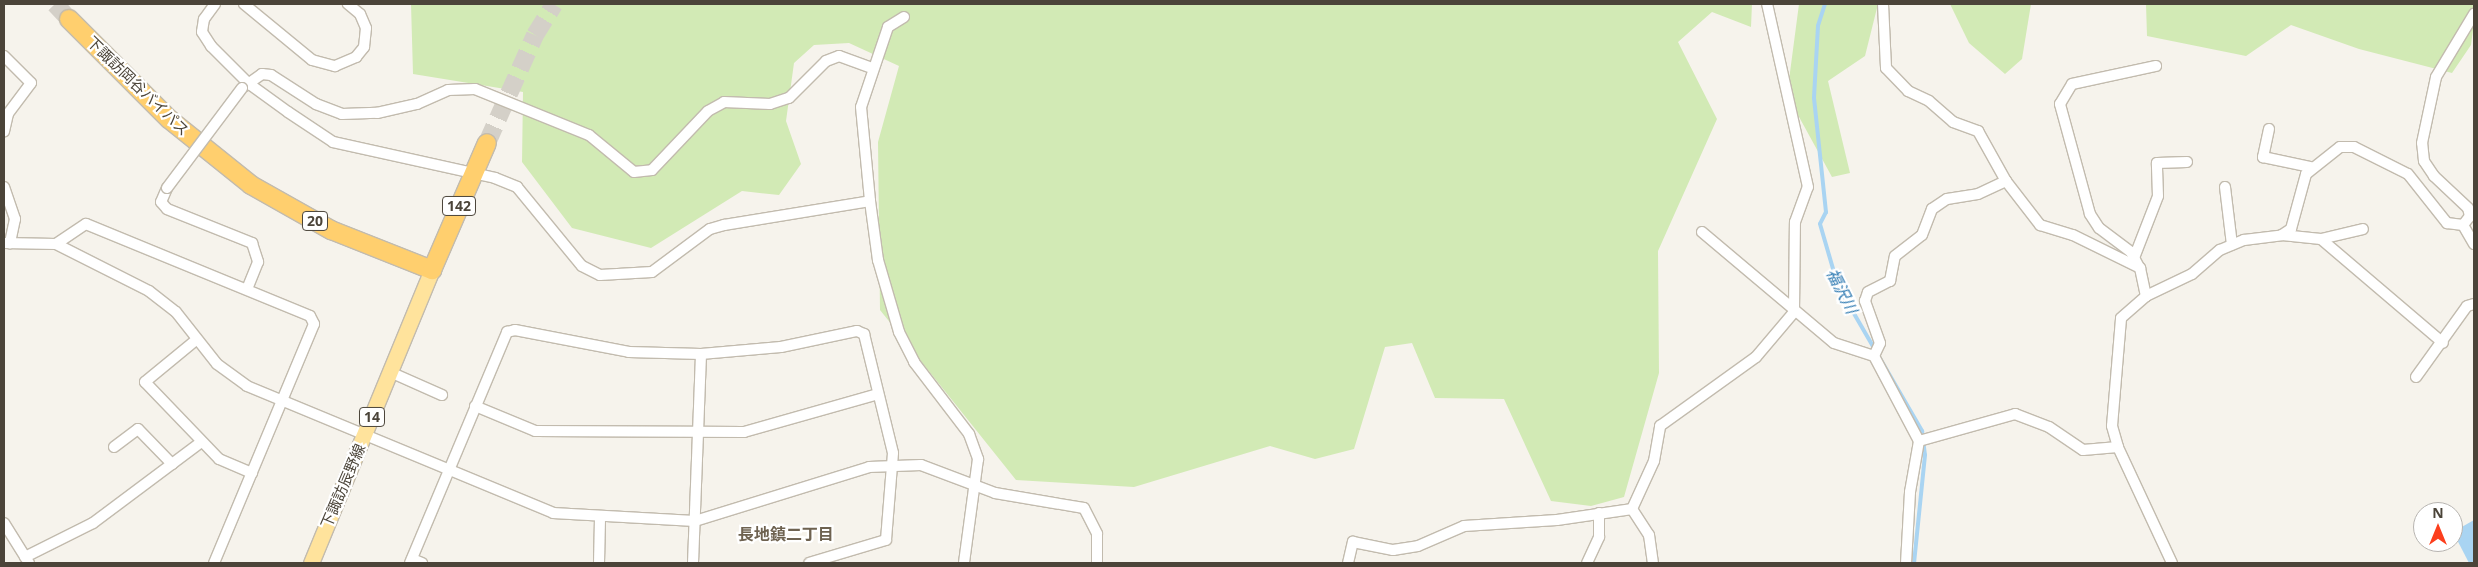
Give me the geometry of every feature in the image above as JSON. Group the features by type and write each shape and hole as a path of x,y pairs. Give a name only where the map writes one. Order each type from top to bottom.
{"highway":[{"name":"下諏訪岡谷バイパス","path":"69,19 170,119 210,152 344,227 434,267"},
{"name":"142","path":"434,267 487,143"}],"main road":[{"name":"下諏訪辰野線","path":"311,563 434,267"}],"street":[{"path":"215,4 204,19 202,32 245,86 333,142 473,174 517,187 582,266 600,275 652,272 710,229 724,225 870,201"},
{"path":"244,4 312,60 335,66 356,58 364,47 366,28 360,14 348,4"},
{"path":"1632,509 1654,461 1660,426 1756,358 1794,312 1795,222 1808,187 1767,4"},
{"path":"1883,4 1886,68 1908,91 1929,101 1953,122 1978,131 2006,181 2040,225 2073,235 2140,268"},
{"path":"2462,225 2470,216 2468,208 2434,176 2424,161 2422,144 2436,76 2474,14"},
{"path":"904,18 888,27 872,68 861,108 870,201 878,260 900,332 914,362 969,434 978,459 964,563"},
{"path":"4,56 31,83 8,114 4,132"},
{"path":"248,289 258,262 252,243 167,209 161,202 167,188 245,86 271,75 316,104 342,114 377,113 417,104 448,90 475,88 589,135 634,172 652,170 708,111 724,102 770,104 789,98 826,61 839,56 872,68"},
{"path":"2146,296 2140,268 2134,258 2099,228 2090,214 2060,104 2072,84 2156,66"},
{"path":"2269,129 2263,157 2311,167"},
{"path":"2282,235 2291,228 2311,167 2340,147 2354,147 2408,174 2448,223 2462,225 2474,244"},
{"path":"2134,258 2158,196 2157,163 2187,162"},
{"path":"1874,356 1880,343 1864,301 1868,292 1890,281 1895,256 1922,235 1932,209 1947,199 1978,194 2006,181"},
{"path":"4,187 15,219 7,243 56,244 149,290 176,312 196,340 247,386 281,402 553,513 600,519 695,521 869,467 894,464 921,465 995,493 1084,508 1097,534 1097,563"},
{"path":"2225,187 2232,245"},
{"path":"56,244 86,224 310,316 314,324 214,563"},
{"path":"2172,563 2118,447 2112,426 2121,318 2146,296 2192,274 2232,245 2282,235 2321,239 2363,228"},
{"path":"1702,232 1794,312 1834,342 1874,356 1920,441 1910,492 1906,563"},
{"path":"2321,239 2443,343"},
{"path":"2416,377 2443,343 2467,306 2474,304"},
{"path":"415,562 448,471 507,332 516,330 629,352 701,354 781,347 857,331 864,334 894,464 886,540 809,563"},
{"path":"196,340 145,382 200,443 219,459 252,473"},
{"path":"693,563 701,354"},
{"path":"390,372 442,395"},
{"path":"476,406 535,431 744,432 878,394"},
{"path":"1920,441 2015,414 2049,427 2084,450 2118,447"},
{"path":"114,447 138,429 172,464"},
{"path":"4,522 27,560 93,523 200,443"},
{"path":"1348,563 1354,542 1393,550 1418,546 1464,526 1632,509"},
{"path":"1632,509 1649,535 1653,563"},
{"path":"1587,563 1599,537 1599,513"},
{"path":"599,563 600,519"}],"green space":[{"path":"411,4 1752,4 1751,27 1712,12 1678,42 1717,119 1658,251 1659,373 1624,497 1591,506 1551,501 1504,399 1435,398 1412,343 1385,347 1354,449 1315,459 1270,446 1134,487 1016,480 880,310 878,142 899,66 849,43 814,45 794,63 786,121 801,164 779,195 742,191 651,248 572,228 522,162 523,92 413,74"},
{"path":"1799,4 1878,4 1865,56 1828,81 1850,173 1832,177 1787,95"},
{"path":"1950,4 2031,4 2022,59 2005,74 1969,43"},
{"path":"2146,4 2474,4 2474,22 2471,45 2452,73 2359,49 2291,25 2246,56 2147,36"}],"water":[{"path":"2474,520 2474,563 2469,563 2463,551 2463,526"}],"waterway":[{"name":"福沢川","path":"1825,4 1818,26 1814,98 1826,212 1820,224 1838,286 1922,431 1925,455 1914,563"}],"tunnel":[{"path":"55,4 69,19"},
{"path":"487,143 535,35 554,4"}],"district":[{"name":"長地鎮二丁目","path":"786,534"}]}
